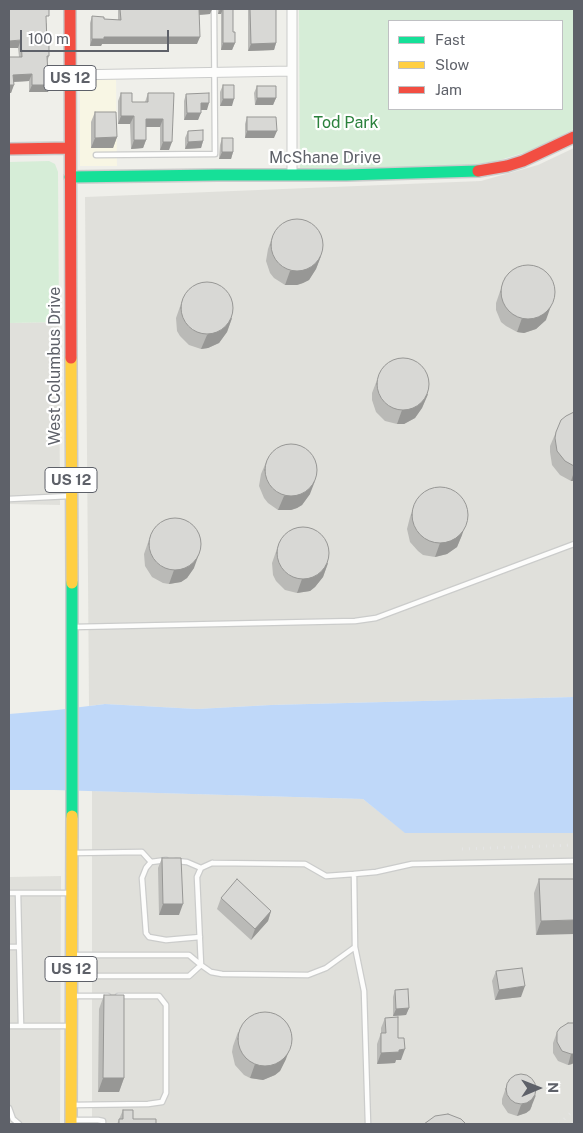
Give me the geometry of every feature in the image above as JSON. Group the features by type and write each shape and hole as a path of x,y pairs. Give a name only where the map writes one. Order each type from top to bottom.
{"main road":[{"name":"West Columbus Drive","path":"70,9 71,853"},
{"name":"McShane Drive","path":"70,177 217,174 355,175 472,172 507,166 523,161 574,137"},
{"path":"9,149 70,148"},
{"name":"US 12","path":"71,853 71,1122"}],"street":[{"path":"292,9 292,175"},
{"path":"70,75 292,71"}],"lane":[{"path":"96,155 215,154 214,9"},
{"path":"9,499 71,496"},
{"path":"72,627 354,621 376,618 574,544"},
{"path":"71,853 142,852 151,862"},
{"path":"200,937 166,940 149,937 146,933 142,878 151,862 170,860 187,862 201,868"},
{"path":"71,976 189,976 201,965 198,877 201,868 212,863 305,864 326,876 376,872 412,864 574,861"},
{"path":"354,874 355,947 364,991 368,1124"},
{"path":"9,893 71,893"},
{"path":"18,893 21,1026"},
{"path":"9,947 19,947"},
{"path":"72,954 189,955 211,972 222,974 308,975 326,968 355,947"},
{"path":"71,996 159,996 166,1005 166,1092 162,1102 71,1105"},
{"path":"9,1026 72,1026"},
{"path":"9,1108 13,1119 19,1124"},
{"path":"71,1122 98,1120 103,1121 103,1124"}],"shaded area":[{"path":"116,79 117,166 80,166 80,80"},
{"path":"574,148 574,697 271,705 197,709 105,704 89,706 85,197 481,181 538,165"},
{"path":"59,322 60,505 10,504 9,525 9,323"},
{"path":"92,791 363,799 406,833 574,833 574,1124 92,1124"},
{"path":"61,876 60,1124 9,1124 9,877"}],"green space":[{"name":"Tod Park","path":"299,9 574,9 574,129 530,151 493,162 452,167 300,170"},
{"path":"49,161 55,164 58,172 59,322 9,323 9,162"}],"water":[{"path":"574,697 574,833 405,833 363,799 9,790 9,714 105,704 197,709 271,705"}],"building":[{"path":"9,9 49,9 49,16 46,16 47,43 49,43 49,56 47,56 48,75 51,75 51,85 32,85 32,74 13,75 14,85 9,85 9,57 22,57 21,40 9,41"},
{"path":"120,9 199,9 200,37 104,37 104,39 92,39 92,16 121,20"},
{"path":"223,9 233,9 235,43 223,43"},
{"path":"250,9 276,9 276,43 251,44"},
{"path":"223,85 234,85 234,99 223,99"},
{"path":"257,86 276,86 276,98 257,98"},
{"path":"121,93 132,93 132,102 148,102 148,93 174,93 172,142 163,142 163,119 146,119 146,140 134,140 134,116 121,116"},
{"path":"209,93 209,103 201,103 201,113 187,113 186,94"},
{"path":"95,112 116,112 117,137 95,138"},
{"path":"247,117 276,117 277,131 247,131"},
{"path":"203,130 203,141 188,142 188,131"},
{"path":"222,138 233,138 233,152 222,152"},
{"path":"292,219 302,219 311,223 319,231 323,245 319,259 311,267 302,271 292,271 283,267 275,259 271,250 271,240 275,231 283,223"},
{"path":"528,265 538,267 547,273 553,282 555,292 553,302 547,311 538,317 528,319 518,317 509,311 503,302 501,292 503,282 509,273 518,267"},
{"path":"202,282 212,282 221,286 229,294 233,308 229,322 221,330 212,334 202,334 193,330 185,322 181,313 181,303 185,294 193,286"},
{"path":"398,358 408,358 417,362 425,370 429,384 425,398 417,406 408,410 398,410 389,406 381,398 377,389 377,379 381,370 389,362"},
{"path":"574,412 574,466 565,461 557,451 555,438 561,420"},
{"path":"286,444 296,444 305,448 313,456 317,470 313,484 305,492 296,496 286,496 277,492 269,484 265,475 265,465 269,456 277,448"},
{"path":"440,487 460,495 468,515 460,535 440,543 420,535 412,515 420,495"},
{"path":"170,518 180,518 189,522 197,530 201,544 197,558 189,566 180,570 170,570 161,566 153,558 149,549 149,539 153,530 161,522"},
{"path":"298,527 308,527 317,531 325,539 329,553 325,567 317,575 308,579 298,579 289,575 281,567 277,558 277,548 281,539 289,531"},
{"path":"162,858 181,858 183,904 163,904"},
{"path":"237,879 271,911 255,929 221,898"},
{"path":"539,879 574,879 574,920 541,921"},
{"path":"522,968 525,986 499,990 496,971"},
{"path":"408,989 409,1008 396,1009 395,990"},
{"path":"104,995 124,995 124,1078 103,1078"},
{"path":"265,1012 275,1014 284,1020 290,1029 292,1039 290,1049 284,1058 275,1064 265,1066 255,1064 246,1058 240,1049 238,1039 240,1029 246,1020 255,1014"},
{"path":"398,1017 398,1038 404,1038 405,1049 399,1050 399,1052 381,1053 381,1033 386,1033 385,1018"},
{"path":"568,1023 574,1023 574,1054 562,1051 557,1042 557,1032"},
{"path":"521,1074 532,1078 536,1089 532,1100 521,1104 510,1100 506,1089 510,1078"},
{"path":"123,1110 133,1110 133,1119 156,1119 156,1124 119,1124 119,1119 123,1119"},
{"path":"448,1114 461,1119 466,1124 424,1124 435,1116"}],"railway":[{"path":"462,849 574,845"},
{"path":"559,1124 574,1110"}],"traffic: fast":[{"path":"70,177 346,175 478,171"},
{"path":"72,583 72,816"}],"traffic: slow":[{"path":"71,358 72,583"},
{"path":"71,1124 72,816"}],"traffic: jam":[{"path":"70,9 71,358"},
{"path":"478,171 523,161 574,137"},
{"path":"9,149 70,148"}]}
